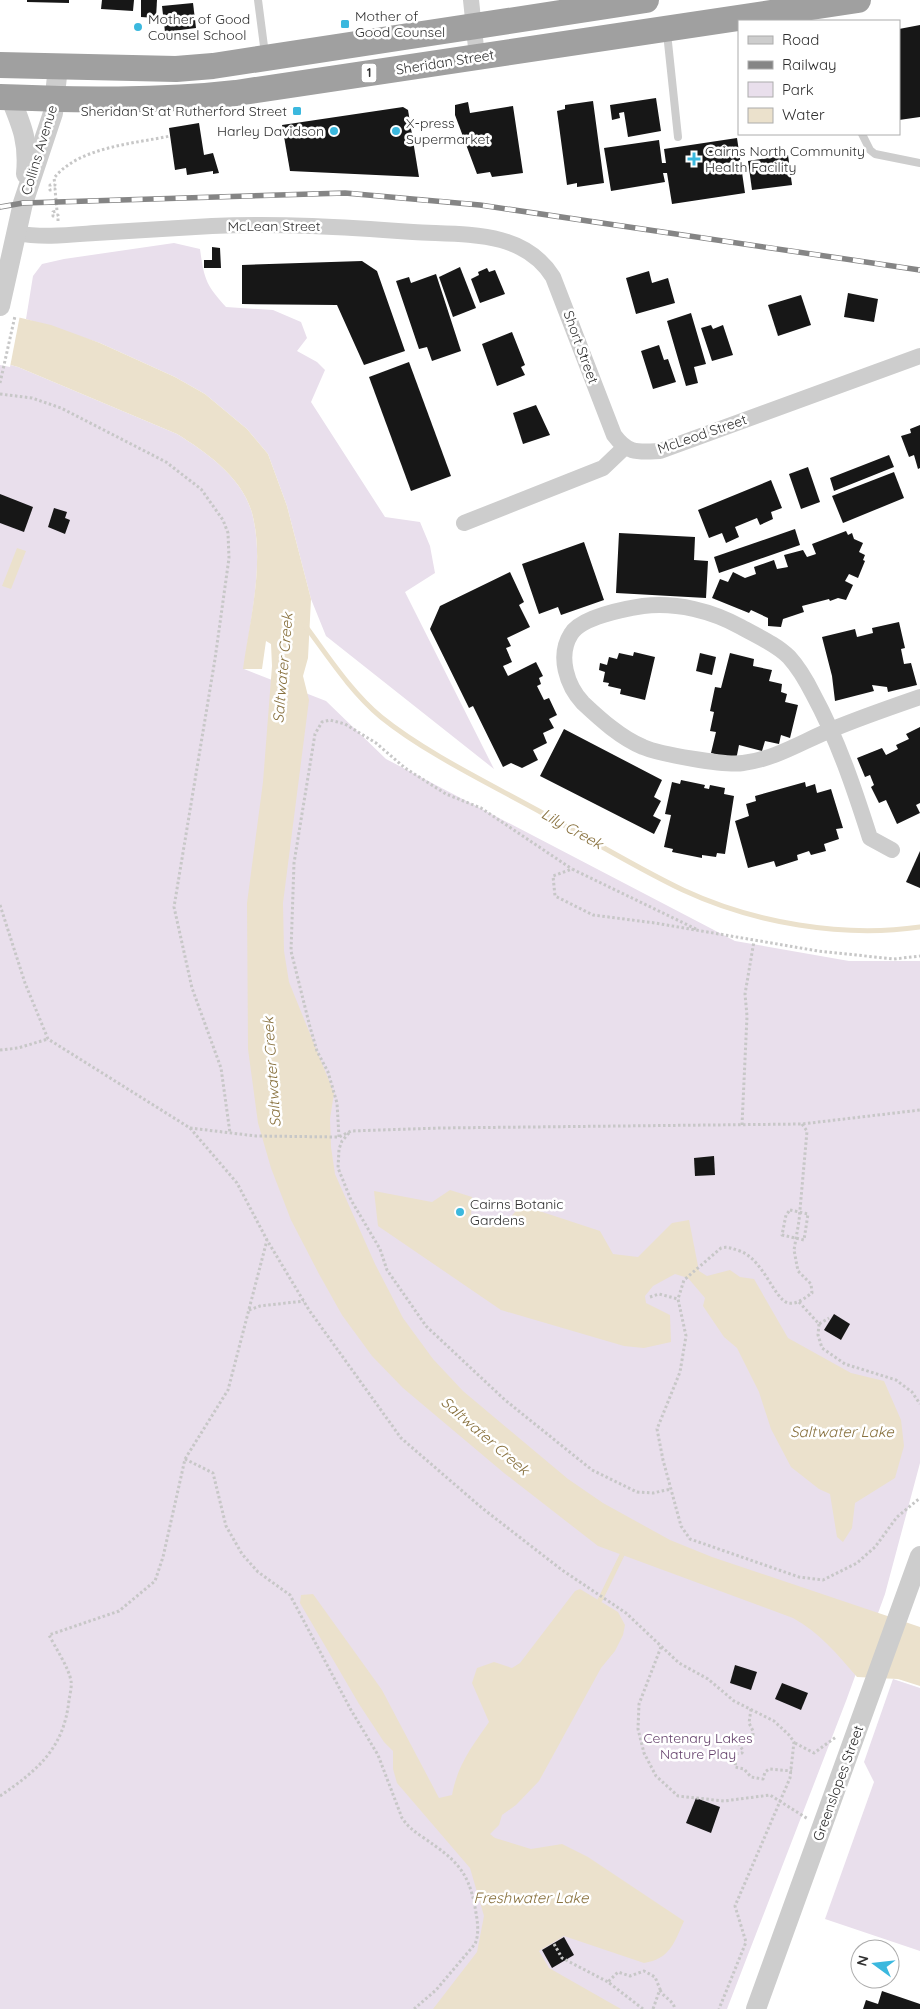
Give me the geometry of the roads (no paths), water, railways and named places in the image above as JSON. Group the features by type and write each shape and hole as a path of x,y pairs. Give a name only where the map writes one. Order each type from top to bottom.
{"highway":[{"name":"1","path":"0,65 188,69 472,28 646,0"},
{"name":"Sheridan Street","path":"5,97 55,99 199,97 858,0"}],"street":[{"path":"472,0 472,28 477,57"},
{"name":"Collins Avenue","path":"7,300 16,233 23,203 49,130 55,99 58,67"},
{"name":"Collins Avenue","path":"5,97 27,141 28,159 23,203"},
{"name":"McLean Street","path":"16,233 32,236 222,226 304,224 502,240 530,251"},
{"name":"Short Street","path":"530,251 547,267 553,277 614,435 625,447"},
{"name":"McLeod Street","path":"625,447 635,452 660,451 920,356"},
{"path":"464,523 603,468 625,447"},
{"path":"892,850 870,838 841,749 832,730 806,681 790,658 774,646 728,619 701,611 654,605 607,614 584,623 571,633 565,648 565,670 575,694 602,721 643,748 702,760 742,764 793,748 832,730 920,697"},
{"name":"Greenslopes Street","path":"756,2009 920,1556"}],"lane":[{"path":"258,0 266,58"},
{"path":"667,29 678,137"},
{"path":"862,135 870,150 875,154 920,163"}],"water":[{"name":"Saltwater Creek","path":"0,313 51,325 100,343 175,377 205,394 247,429 268,454 287,506 311,599 308,658 303,676 309,700 283,903 284,951 289,982 334,1093 330,1119 331,1147 335,1174 375,1264 403,1318 433,1359 463,1391 568,1479 603,1503 670,1540 712,1557 920,1627 920,1686 898,1679 857,1677 820,1637 793,1618 598,1546 504,1473 403,1388 372,1356 342,1315 291,1220 271,1168 258,1123 248,1049 247,903 263,782 272,666 271,644 266,641 262,669 243,669 257,571 256,532 252,513 247,500 232,477 211,457 177,434 18,367 0,362"},
{"path":"17,548 26,551 11,589 2,586"},
{"name":"Saltwater Lake","path":"450,1190 472,1197 471,1217 503,1226 521,1205 600,1231 613,1254 638,1257 672,1223 689,1220 699,1271 707,1276 730,1270 740,1277 754,1279 788,1338 851,1373 884,1381 901,1420 904,1446 895,1478 855,1503 852,1528 843,1542 837,1537 830,1494 819,1489 791,1467 771,1429 759,1392 737,1348 724,1337 703,1306 705,1298 688,1278 675,1274 653,1286 645,1296 646,1303 670,1315 671,1342 644,1348 624,1346 501,1310 378,1226 374,1191 432,1202"},
{"name":"Freshwater Lake","path":"580,1589 618,1612 625,1625 623,1635 615,1651 601,1668 539,1781 516,1805 502,1815 499,1825 490,1834 495,1838 531,1849 562,1844 588,1857 684,1921 670,1949 660,1958 644,1963 564,1936 539,1951 549,1968 621,2009 433,2009 477,1952 484,1916 470,1868 397,1783 393,1769 393,1751 384,1742 359,1704 300,1603 301,1595 313,1594 382,1690 439,1798 452,1795 462,1765 489,1722 472,1683 477,1668 494,1662 512,1668 520,1663 575,1591"}],"waterway":[{"name":"Lily Creek","path":"304,624 359,696 398,730 457,766 664,881 710,902 769,919 799,925 829,929 860,930 920,927"},
{"path":"600,1600 622,1555"}],"railway":[{"path":"0,207 23,203 345,193 480,205 920,270"}],"place":[{"name":"Mother of Good Counsel","path":"345,24"},
{"name":"Mother of Good Counsel School","path":"138,27"},
{"name":"Sheridan St at Rutherford Street","path":"297,111"},
{"name":"Harley Davidson","path":"334,131"},
{"name":"X-press Supermarket","path":"396,131"},
{"name":"Cairns North Community Health Facility","path":"694,159"},
{"name":"Cairns Botanic Gardens","path":"460,1212"}],"park label":[{"name":"Centenary Lakes Nature Play","path":"698,1746"}]}
